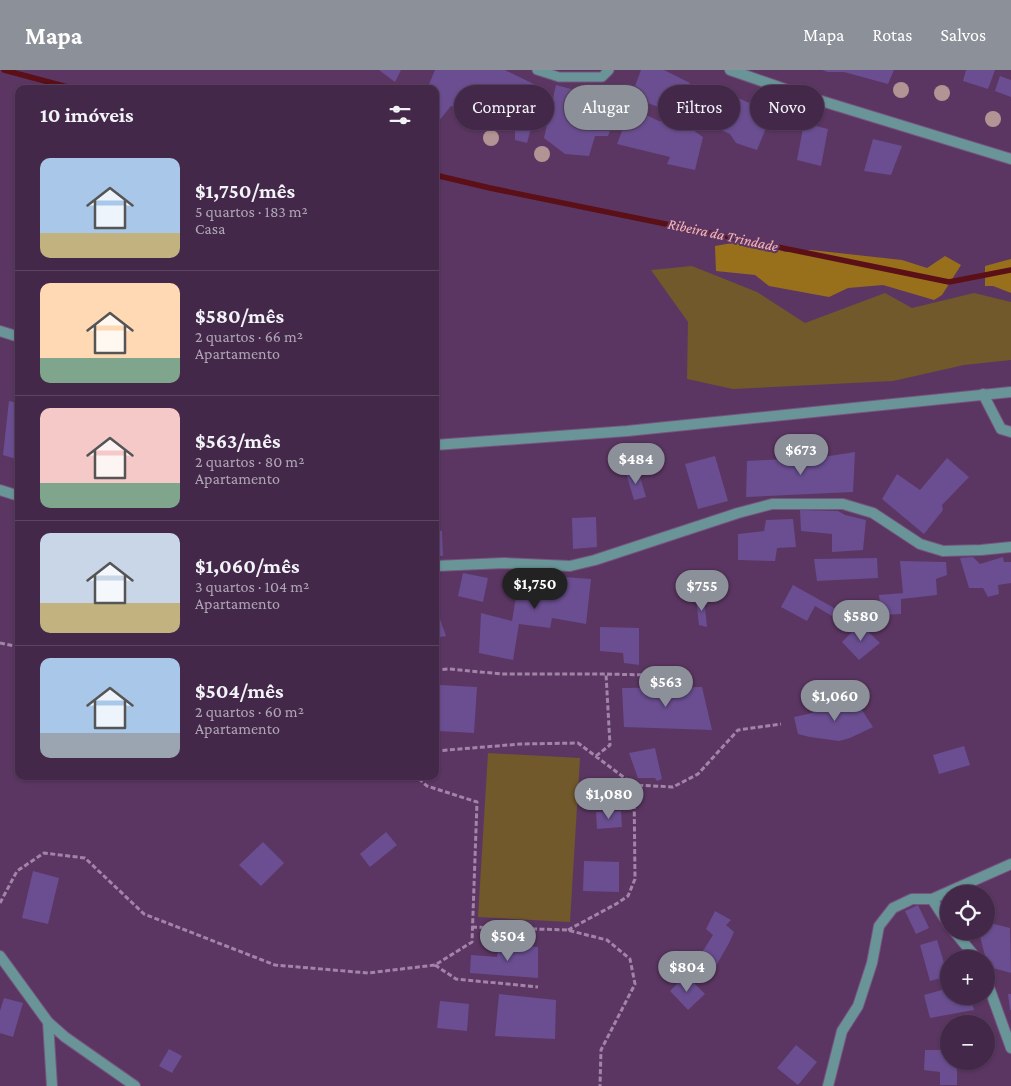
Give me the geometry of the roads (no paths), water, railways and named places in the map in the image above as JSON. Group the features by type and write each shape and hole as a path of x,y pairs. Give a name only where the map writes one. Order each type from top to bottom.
{"street":[{"path":"730,70 742,72 902,127 1011,160"},
{"path":"0,331 15,336"},
{"path":"439,445 627,431 1011,392"},
{"path":"984,394 1002,429 1011,432"},
{"path":"0,490 15,495"},
{"path":"439,566 504,563 570,566 595,560 738,513 772,504 843,504 873,513 920,544 943,551 1011,547"},
{"path":"828,1086 842,1032 858,1006 872,963 879,926 893,908 912,899 932,899 1011,864"},
{"path":"932,899 940,911"},
{"path":"961,940 970,950"},
{"path":"0,956 48,1022 65,1037 135,1086"},
{"path":"995,1004 1011,1048"},
{"path":"48,1022 52,1086"}],"lane":[{"path":"536,70 559,77 568,77 602,76 609,70"}],"waterway":[{"name":"Ribeira da Trindade","path":"4,70 60,85"},
{"name":"Ribeira da Trindade","path":"439,176 949,282 1011,270"}]}
